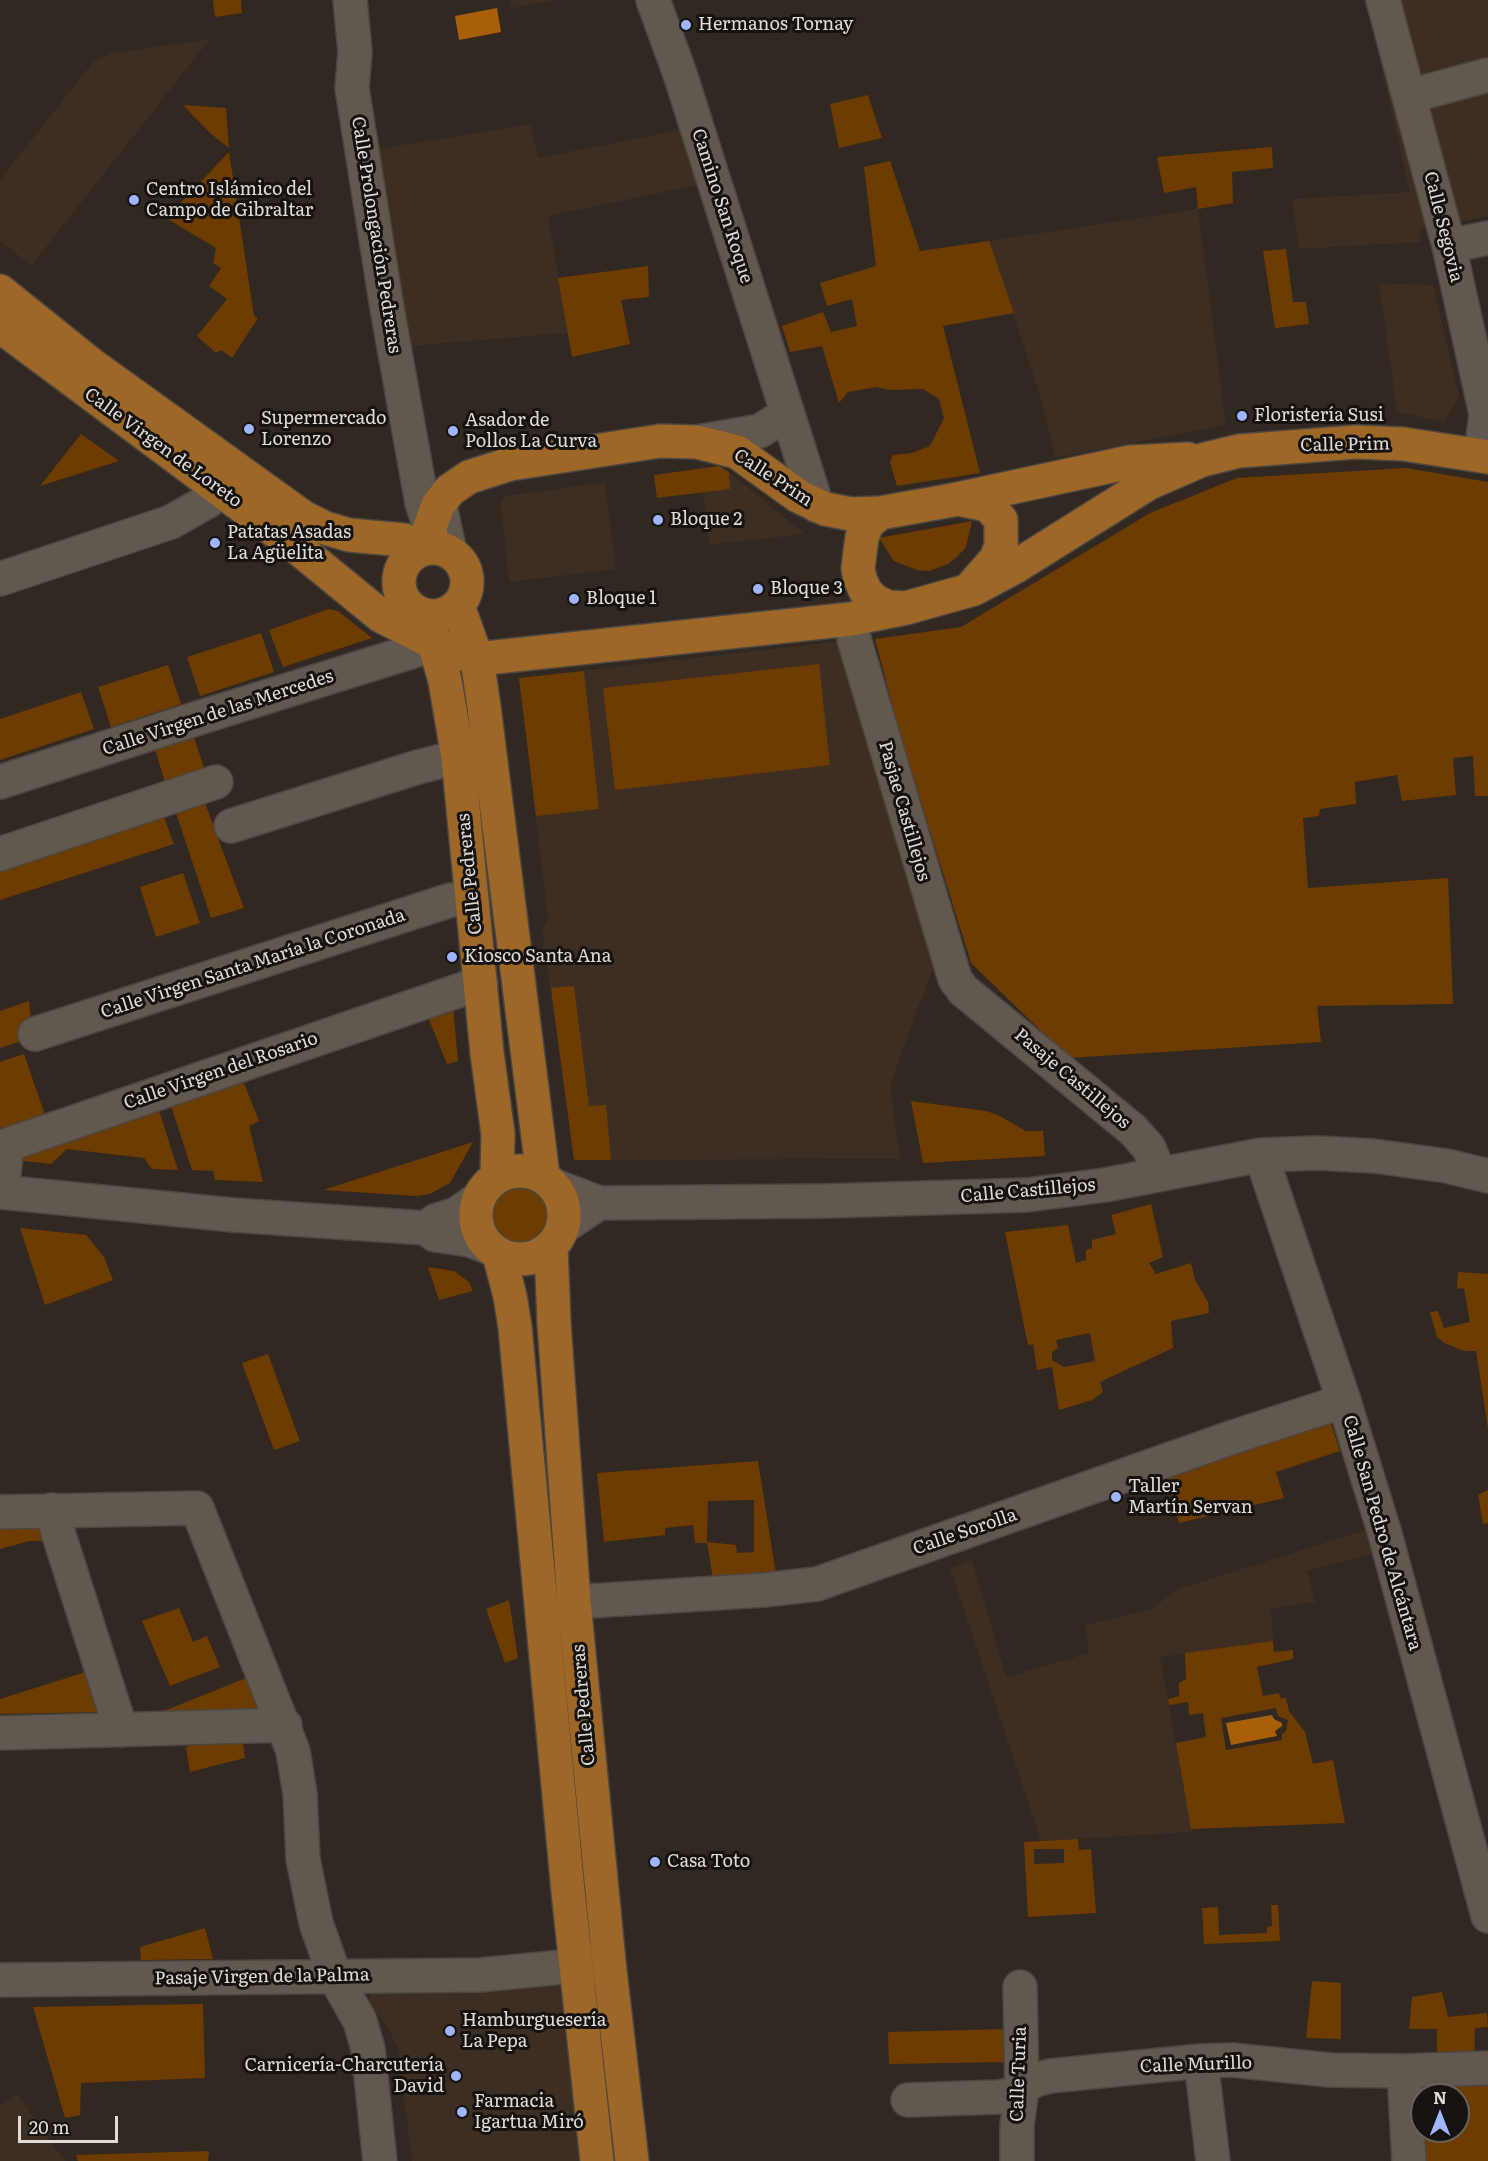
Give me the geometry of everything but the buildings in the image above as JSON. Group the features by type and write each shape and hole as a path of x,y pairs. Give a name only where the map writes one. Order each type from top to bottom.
{"main road":[{"name":"Calle Virgen de Loreto","path":"0,291 229,480 416,623"},
{"name":"Calle Virgen de Loreto","path":"0,326 229,480 326,528 348,535 404,540 430,518"},
{"name":"Calle Prim","path":"416,623 400,594 398,584 404,563 430,518 450,490 468,477 486,469 660,441 697,442 737,452 780,484 817,506 851,514 880,513 953,500 1130,462 1167,459 1202,460"},
{"name":"Calle Prim","path":"477,659 851,620 906,608 968,591 1015,567 1149,483 1202,460 1239,451 1356,442 1403,444 1485,456"},
{"name":"Calle Prim","path":"953,500 985,503 994,509 1001,520 1001,546 996,559 968,591"},
{"name":"Calle Prim","path":"880,513 867,524 862,537 858,568 860,579 866,592 875,601 888,607 906,608"},
{"path":"416,623 458,606 467,587 464,567 430,518"},
{"name":"Calle Pedreras","path":"458,606 477,659 549,1181"},
{"path":"416,623 477,659"},
{"name":"Calle Pedreras","path":"416,623 458,757 498,1134 488,1188"},
{"path":"520,1170 549,1181 564,1203 557,1237 537,1257 511,1259 494,1251 477,1225 475,1212 488,1188 520,1170"},
{"name":"Calle Pedreras","path":"557,1237 555,1335 574,1602 609,1962 632,2161"},
{"name":"Calle Pedreras","path":"494,1251 510,1296 515,1327 570,1908 597,2161"}],"street":[{"name":"Calle Prolongación Pedreras","path":"350,0 355,52 352,87 430,518"},
{"name":"Camino San Roque","path":"653,0 781,388 786,414 817,506"},
{"name":"Calle Segovia","path":"1383,0 1449,246 1486,414 1485,456"},
{"path":"1410,96 1488,75"},
{"path":"1449,246 1488,238"},
{"path":"697,442 760,431 786,414"},
{"path":"0,579 171,522 192,512 229,480"},
{"name":"Pasjae Castillejos","path":"851,620 854,639 949,963 955,980 971,996"},
{"name":"Calle Virgen de las Mercedes","path":"0,783 195,718 416,623"},
{"path":"231,826 418,767 458,757"},
{"path":"0,854 216,783"},
{"name":"Calle Virgen Santa María la Coronada","path":"35,1034 451,900 472,899"},
{"name":"Calle Virgen del Rosario","path":"481,983 7,1145 1,1192 233,1215 426,1228 435,1235 470,1240 494,1251"},
{"name":"Pasaje Castillejos","path":"971,996 1133,1130 1149,1148 1159,1173"},
{"name":"Calle Castillejos","path":"549,1181 599,1203 825,1201 1028,1195 1105,1185 1261,1155 1317,1153 1374,1156 1447,1166 1488,1176"},
{"name":"Calle San Pedro de Alcántara","path":"1261,1155 1344,1401 1385,1534 1488,1916"},
{"name":"Calle Virgen del Rosario","path":"426,1228 435,1221 457,1214 488,1188"},
{"path":"557,1237 599,1203"},
{"name":"Calle Sorolla","path":"574,1602 764,1590 817,1584 1233,1437 1344,1401"},
{"path":"0,1512 197,1508 285,1725 297,1764 303,1859 316,1923 335,1977 360,2021 368,2049 380,2161"},
{"path":"51,1510 121,1730"},
{"path":"0,1732 285,1725"},
{"path":"523,1973 543,1962 556,1949 570,1908"},
{"name":"Pasaje Virgen de la Palma","path":"0,1980 523,1973 609,1962"},
{"name":"Calle Turia","path":"1017,2161 1017,2125 1022,2089 1020,1987"},
{"name":"Calle Murillo","path":"908,2100 998,2097 1022,2089 1035,2080 1050,2076 1201,2061 1232,2060 1304,2069 1404,2071 1488,2068"},
{"path":"1201,2061 1213,2161"},
{"path":"1404,2071 1409,2161"}],"shaded area":[{"path":"213,0 241,0 242,13 215,17"},
{"path":"510,0 558,0 512,8"},
{"path":"1366,0 1488,0 1488,216 1419,230 1422,242 1299,249 1292,199 1410,192"},
{"path":"497,8 501,32 459,40 455,16"},
{"path":"210,39 31,266 0,240 0,180 93,62 112,53"},
{"path":"868,95 882,138 839,148 830,104"},
{"path":"183,105 226,108 229,148 210,133"},
{"path":"531,124 538,158 679,130 698,185 548,216 568,333 409,346 377,149"},
{"path":"1272,147 1273,168 1232,172 1233,203 1198,209 1196,187 1164,193 1157,157"},
{"path":"229,152 254,316 258,318 232,358 221,350 216,353 197,336 227,299 209,286 221,268 213,263 216,248 166,218"},
{"path":"890,161 920,251 989,241 1014,313 943,326 980,473 897,486 890,462 893,455 912,453 930,446 944,418 939,399 923,389 889,390 877,387 848,392 839,403 822,346 790,352 782,326 823,312 831,332 857,326 852,299 827,306 820,283 876,266 864,167"},
{"path":"1198,209 1226,425 1055,458 1041,398 989,241"},
{"path":"1286,249 1293,302 1306,302 1309,324 1275,328 1263,251"},
{"path":"648,266 649,297 621,300 630,344 572,357 558,278"},
{"path":"1379,283 1433,285 1459,396 1444,422 1397,412"},
{"path":"81,434 119,461 40,486"},
{"path":"719,466 729,472 730,489 657,498 654,475"},
{"path":"1406,468 1488,482 1488,796 1475,796 1473,756 1453,758 1456,795 1402,801 1397,775 1355,782 1356,804 1320,809 1319,816 1303,818 1308,888 1448,878 1453,1004 1317,1006 1321,1042 1069,1058 971,963 900,734 875,639 961,627 1150,513 1237,478"},
{"path":"729,472 805,534 709,545 703,491 730,489"},
{"path":"605,482 616,569 509,582 501,503 506,496"},
{"path":"972,521 966,547 948,564 929,571 917,570 894,561 879,538"},
{"path":"329,609 338,611 372,638 283,667 269,630"},
{"path":"261,633 274,672 200,696 187,657"},
{"path":"842,641 935,962 890,1085 900,1159 574,1160 542,928 548,920 519,678"},
{"path":"819,664 830,765 615,790 603,688"},
{"path":"168,665 181,704 111,727 98,687"},
{"path":"584,671 599,809 536,816 519,678"},
{"path":"81,692 94,729 0,760 0,719"},
{"path":"192,731 208,780 168,793 154,745"},
{"path":"202,795 244,908 211,918 173,804"},
{"path":"164,817 174,844 0,900 0,872"},
{"path":"183,873 200,923 156,937 140,887"},
{"path":"574,986 589,1106 606,1105 611,1160 574,1160 551,988"},
{"path":"452,996 458,1061 447,1064 423,1005"},
{"path":"29,1001 31,1019 21,1022 25,1040 0,1048 0,1011"},
{"path":"24,1054 48,1124 7,1139 0,1126 0,1062"},
{"path":"241,1076 259,1121 249,1126 263,1182 215,1180 213,1171 192,1170 169,1100"},
{"path":"911,1101 986,1111 1026,1131 1043,1131 1045,1156 923,1163"},
{"path":"157,1104 178,1170 152,1169 144,1158 67,1149 51,1164 16,1160 11,1150"},
{"path":"473,1142 450,1183 430,1194 416,1196 323,1190"},
{"path":"518,1185 535,1190 543,1198 548,1215 543,1232 535,1240 518,1245 501,1240 493,1232 488,1215 493,1198 501,1190"},
{"path":"1151,1204 1163,1257 1149,1263 1156,1274 1191,1263 1195,1280 1208,1302 1209,1313 1171,1321 1173,1348 1100,1382 1103,1392 1092,1400 1059,1410 1052,1367 1037,1370 1033,1344 1028,1345 1005,1232 1068,1225 1076,1263 1086,1260 1086,1250 1092,1248 1092,1240 1116,1234 1111,1215","holes":["1090,1333 1095,1361 1064,1367 1052,1360 1052,1352 1058,1348 1056,1340"]},
{"path":"20,1228 86,1235 104,1257 113,1280 45,1305"},
{"path":"428,1267 454,1271 469,1282 473,1291 439,1300"},
{"path":"1458,1272 1488,1274 1488,1429 1476,1351 1464,1351 1444,1343 1437,1337 1430,1312 1438,1311 1444,1328 1470,1322 1464,1288 1457,1289"},
{"path":"268,1354 300,1441 274,1450 242,1363"},
{"path":"1330,1421 1340,1451 1276,1472 1284,1498 1179,1523 1166,1477 1231,1450"},
{"path":"758,1461 776,1574 713,1579 707,1543 695,1543 693,1525 665,1528 665,1535 604,1542 597,1473","holes":["754,1500 754,1552 737,1553 736,1545 707,1542 708,1501"]},
{"path":"1488,1490 1488,1523 1483,1524 1478,1495"},
{"path":"46,1526 49,1541 29,1541 0,1549 0,1528"},
{"path":"1365,1530 1372,1554 1307,1571 1315,1602 1271,1609 1273,1641 1160,1657 1192,1832 1041,1841 950,1568 972,1560 1006,1677 1089,1653 1085,1625 1151,1609 1179,1589"},
{"path":"509,1600 518,1658 505,1663 486,1609"},
{"path":"179,1608 193,1642 207,1636 220,1667 170,1686 142,1621"},
{"path":"1273,1641 1274,1652 1293,1650 1293,1659 1257,1667 1263,1696 1279,1693 1280,1698 1286,1698 1289,1711 1305,1732 1313,1764 1333,1760 1345,1823 1191,1829 1176,1743 1206,1737 1203,1713 1189,1715 1188,1702 1169,1705 1168,1699 1179,1696 1179,1683 1186,1679 1185,1653","holes":["1276,1708 1278,1716 1288,1720 1282,1740 1226,1750 1221,1718"]},
{"path":"89,1671 99,1712 0,1714 0,1699"},
{"path":"256,1674 270,1713 149,1717"},
{"path":"1272,1715 1274,1719 1282,1723 1282,1726 1275,1731 1277,1736 1231,1745 1226,1723"},
{"path":"242,1737 245,1758 190,1772 186,1747"},
{"path":"1078,1839 1079,1850 1091,1849 1096,1913 1028,1917 1024,1842","holes":["1034,1849 1064,1849 1064,1863 1034,1864"]},
{"path":"1271,1905 1278,1905 1280,1941 1204,1944 1202,1908 1218,1907 1219,1935 1267,1933 1267,1927 1272,1926"},
{"path":"205,1928 213,1959 141,1960 140,1947"},
{"path":"561,1981 580,2161 412,2161 398,2049 388,2028 370,2004 370,1996 374,1991"},
{"path":"1312,1981 1341,1983 1341,2039 1306,2038"},
{"path":"1442,1992 1448,2017 1487,2013 1488,2027 1475,2028 1474,2062 1437,2062 1437,2029 1409,2029 1412,1997"},
{"path":"203,2004 205,2078 81,2083 80,2115 65,2118 33,2007"},
{"path":"1009,2029 1008,2062 889,2064 888,2032"},
{"path":"1488,2075 1488,2161 1416,2161 1415,2143 1470,2143 1470,2083 1412,2083 1412,2078"},
{"path":"17,2094 65,2161 0,2161 0,2106"},
{"path":"209,2151 208,2161 78,2161 76,2155"}],"place":[{"name":"Hermanos Tornay","path":"686,25"},
{"name":"Centro Islámico del Campo de Gibraltar","path":"134,200"},
{"name":"Floristería Susi","path":"1242,416"},
{"name":"Supermercado Lorenzo","path":"249,429"},
{"name":"Asador de Pollos La Curva","path":"453,431"},
{"name":"Bloque 2","path":"658,520"},
{"name":"Patatas Asadas La Agüelita","path":"215,543"},
{"name":"Bloque 3","path":"758,589"},
{"name":"Bloque 1","path":"574,599"},
{"name":"Kiosco Santa Ana","path":"452,957"},
{"name":"Taller Martín Servan","path":"1116,1497"},
{"name":"Casa Toto","path":"655,1862"},
{"name":"Hamburguesería La Pepa","path":"450,2031"},
{"name":"Carnicería-Charcutería David","path":"456,2076"},
{"name":"Farmacia Igartua Miró","path":"462,2112"}]}
